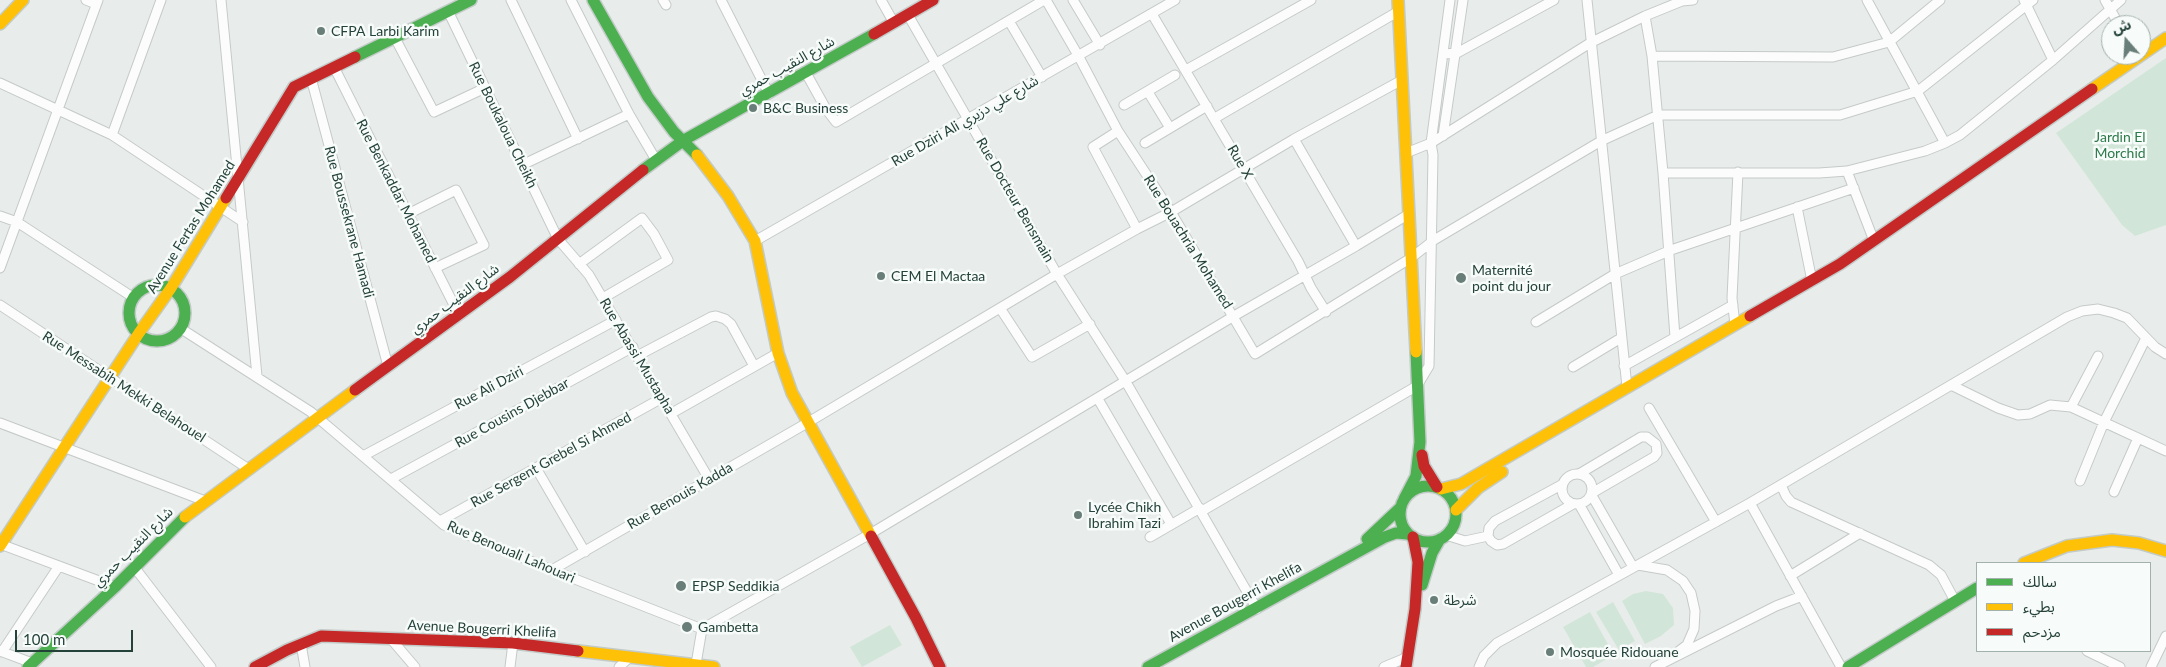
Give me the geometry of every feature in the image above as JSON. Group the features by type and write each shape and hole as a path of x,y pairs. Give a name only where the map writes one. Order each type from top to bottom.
{"main road":[{"path":"0,24 23,0"},
{"name":"Avenue Fertas Mohamed","path":"0,545 171,288 294,87 471,0"},
{"path":"592,0 648,97 674,132 684,140 704,163 728,196 755,241 778,353 792,393 870,534 940,667"},
{"name":"شارع النقيب حمري","path":"35,664 190,512 247,468 458,315 558,239 656,160 684,140 769,94 933,0"},
{"path":"1399,6 1420,442 1424,466 1439,488 1450,496 1456,510 1454,524 1443,537 1429,560 1415,609"},
{"path":"2151,47 2166,38"},
{"path":"1456,510 1468,496 1498,475 1858,262 2166,46"},
{"path":"1402,503 1415,489 1429,485 1439,488 1451,488 1461,484 1812,281 1874,241 2124,65"},
{"path":"155,285 171,288 183,302 185,311 180,328 174,335 165,339 156,340 139,334 134,328 129,312 134,298 147,287 155,285"},
{"path":"1407,662 1415,609 1418,562 1410,536 1401,521 1402,503 1416,476 1420,442"},
{"name":"Avenue Bougerri Khelifa","path":"1336,562 1379,531 1402,503"},
{"name":"Avenue Bougerri Khelifa","path":"1148,667 1160,664 1336,562 1391,534 1410,536"},
{"path":"1410,536 1429,542 1443,537"},
{"path":"2027,562 2067,546 2112,540 2139,543 2166,551"},
{"path":"1848,667 1976,589"},
{"name":"Avenue Bougerri Khelifa","path":"255,667 321,636 513,643 714,667"},
{"path":"627,657 640,662 646,667"}],"street":[{"path":"0,268 97,2 86,0"},
{"path":"112,135 161,0"},
{"path":"221,0 256,376"},
{"path":"511,0 578,138"},
{"path":"571,0 629,114 656,160"},
{"path":"721,0 769,94"},
{"path":"881,0 894,23"},
{"path":"806,73 826,109 836,122 1045,0"},
{"name":"Rue Bouachria Mohamed","path":"1045,0 1079,57 1118,131 1171,212 1255,354 1326,312"},
{"path":"1073,0 1100,45"},
{"name":"Rue Dziri Ali شارع علي دزيري","path":"755,241 968,118 1100,45 1175,0"},
{"path":"1186,70 1311,0"},
{"path":"1150,537 1171,524 1201,510 1417,386 1429,366 1433,155 1431,143 1450,0"},
{"path":"1433,155 1444,134 1463,0"},
{"path":"1444,54 1457,53 1554,0"},
{"path":"1587,0 1627,387"},
{"path":"1406,153 1431,143 1590,43 1646,16 1682,1 1693,0"},
{"path":"1867,0 1945,143"},
{"path":"1652,56 1833,57 1889,42 1940,0"},
{"path":"2105,0 2113,15"},
{"path":"1663,173 1819,173 1847,171 1945,143 1960,135 2053,60 2121,0"},
{"path":"1326,312 1411,258 1431,243 1601,141 1658,115 1840,116 1918,91 2028,2 2053,60"},
{"path":"1215,118 1399,6"},
{"name":"Rue Boukaloua Cheikh","path":"448,11 558,239"},
{"name":"Rue X","path":"1152,14 1215,118 1326,312"},
{"name":"Rue Docteur Bensmain","path":"908,15 1058,274 1126,382 1257,609"},
{"path":"1646,16 1658,115 1675,337"},
{"path":"1010,21 1042,77"},
{"path":"395,38 434,112 484,88"},
{"name":"Rue Benkaddar Mohamed","path":"334,67 458,315"},
{"path":"1124,105 1175,75"},
{"name":"Rue Boussekrane Hamadi","path":"311,78 388,366"},
{"name":"Rue Benouis Kadda","path":"552,570 807,423 1058,274 1171,212 1294,139 1402,80"},
{"path":"0,83 112,135 243,222"},
{"path":"1148,92 1170,128"},
{"path":"1145,143 1207,106"},
{"path":"522,165 629,114"},
{"path":"1118,131 1093,147 1137,229"},
{"path":"1294,139 1356,246"},
{"path":"1847,171 1874,241"},
{"path":"1735,326 1733,305 1738,172"},
{"path":"1536,322 1615,274 1669,251 1854,188"},
{"path":"408,214 456,190 484,245 435,268"},
{"path":"1797,207 1812,281"},
{"path":"696,664 702,629 870,534 1408,214"},
{"path":"0,216 16,222 134,298"},
{"path":"579,264 642,218 654,234 668,260 603,298"},
{"name":"Rue Abassi Mustapha","path":"558,239 589,275 709,479"},
{"name":"Rue Messabih Mekki Belahouel","path":"0,305 247,468"},
{"path":"1624,366 1733,305"},
{"path":"1000,308 1032,358 1090,324"},
{"path":"1479,667 1484,656 1498,643 1750,503 2067,317 2082,311 2098,309 2127,318 2155,348 2166,354"},
{"name":"Rue Cousins Djebbar","path":"391,479 635,352 711,317 716,316 725,319 730,324 754,366"},
{"name":"Rue Ali Dziri","path":"363,456 616,320"},
{"name":"Rue Benouali Lahouari","path":"180,328 318,418 440,521 552,570 702,629"},
{"path":"1573,367 1622,338"},
{"path":"2080,481 2104,422 2146,338"},
{"path":"672,414 778,353"},
{"path":"2071,407 2098,356"},
{"path":"1951,385 1998,408 2018,414 2030,414 2050,405 2071,407 2166,451"},
{"name":"Rue Sergent Grebel Si Ahmed","path":"440,521 662,398"},
{"path":"1098,399 1171,524"},
{"path":"1649,408 1716,522"},
{"path":"0,423 205,501"},
{"path":"1642,437 1647,437 1656,444 1657,453 1654,457 1592,494 1587,501 1576,504 1503,544 1497,545 1491,541 1488,536 1489,528 1495,521 1563,484 1569,476 1579,474 1642,437"},
{"path":"2114,492 2138,438"},
{"path":"536,468 585,552"},
{"path":"1579,474 1591,483 1592,494 1635,566"},
{"path":"1563,484 1562,489 1565,498 1576,504 1619,575"},
{"path":"1781,485 1791,502 1936,569 1955,601"},
{"path":"1750,503 1840,667"},
{"path":"1790,576 1860,533"},
{"path":"1443,537 1465,541 1488,536"},
{"path":"0,545 115,587"},
{"path":"35,664 1,652 59,566"},
{"path":"1635,566 1667,570 1683,581 1690,593 1695,611 1694,629 1687,645 1673,657"},
{"path":"134,568 211,667"},
{"path":"1655,667 1776,606 1802,596"},
{"path":"2151,667 2166,636"},
{"path":"391,639 414,667"},
{"path":"510,667 513,643"},
{"path":"301,644 305,667"},
{"path":"2089,652 2120,667"},
{"path":"619,667 627,657"},
{"path":"1384,667 1407,662"}],"green space":[{"name":"Jardin El Morchid","path":"2166,58 2166,225 2135,236 2122,225 2056,133"},
{"path":"1646,591 1663,594 1673,608 1674,625 1661,636 1645,644 1622,601 1633,594"},
{"path":"1613,602 1635,641 1619,650 1596,612"},
{"path":"1590,612 1614,655 1593,667 1586,667 1563,627"},
{"path":"890,625 902,645 862,667 850,647"}],"traffic: fast":[{"path":"355,57 471,0"},
{"path":"593,0 648,97 674,132 697,155"},
{"path":"643,170 684,140 874,34"},
{"path":"157,285 172,290 180,298 185,313 180,328 172,336 157,341 142,336 134,328 129,313 134,298 142,290 157,285"},
{"path":"1404,499 1416,476 1420,442 1416,352"},
{"path":"1423,486 1433,486 1448,494 1454,503 1456,514 1454,525 1448,534 1433,542 1423,542 1412,537 1405,530 1400,519 1400,509 1405,498 1412,491 1423,486"},
{"path":"1367,539 1401,507"},
{"path":"28,667 115,587 185,517"},
{"path":"1148,667 1385,537 1396,533 1408,534"},
{"path":"1422,585 1432,553 1440,539"},
{"path":"1848,667 1976,589"}],"traffic: slow":[{"path":"0,24 23,0"},
{"path":"1398,0 1416,352"},
{"path":"2092,89 2166,38"},
{"path":"697,155 728,196 755,241 778,353 792,393 871,536"},
{"path":"0,546 139,333 171,288 226,198"},
{"path":"1441,489 1461,484 1750,316"},
{"path":"185,517 355,390"},
{"path":"1456,510 1478,488 1502,472"},
{"path":"2027,562 2067,546 2112,540 2139,543 2166,551"},
{"path":"578,651 714,667"}],"traffic: jam":[{"path":"874,34 933,0"},
{"path":"226,198 294,87 355,57"},
{"path":"1750,316 1840,264 2092,89"},
{"path":"355,390 510,277 643,170"},
{"path":"1422,455 1424,466 1437,487"},
{"path":"871,536 916,618 940,667"},
{"path":"1406,667 1415,609 1418,562 1413,537"},
{"path":"255,667 287,650 321,636 513,643 578,651"}],"place":[{"name":"CFPA Larbi Karim","path":"321,31"},
{"name":"B&C Business","path":"753,108"},
{"name":"CEM El Mactaa","path":"881,276"},
{"name":"Maternité point du jour","path":"1461,278"},
{"name":"Lycée Chikh Ibrahim Tazi","path":"1078,515"},
{"name":"EPSP Seddikia","path":"681,586"},
{"name":"شرطة","path":"1434,600"},
{"name":"Gambetta","path":"687,627"},
{"name":"Mosquée Ridouane","path":"1550,652"}]}
